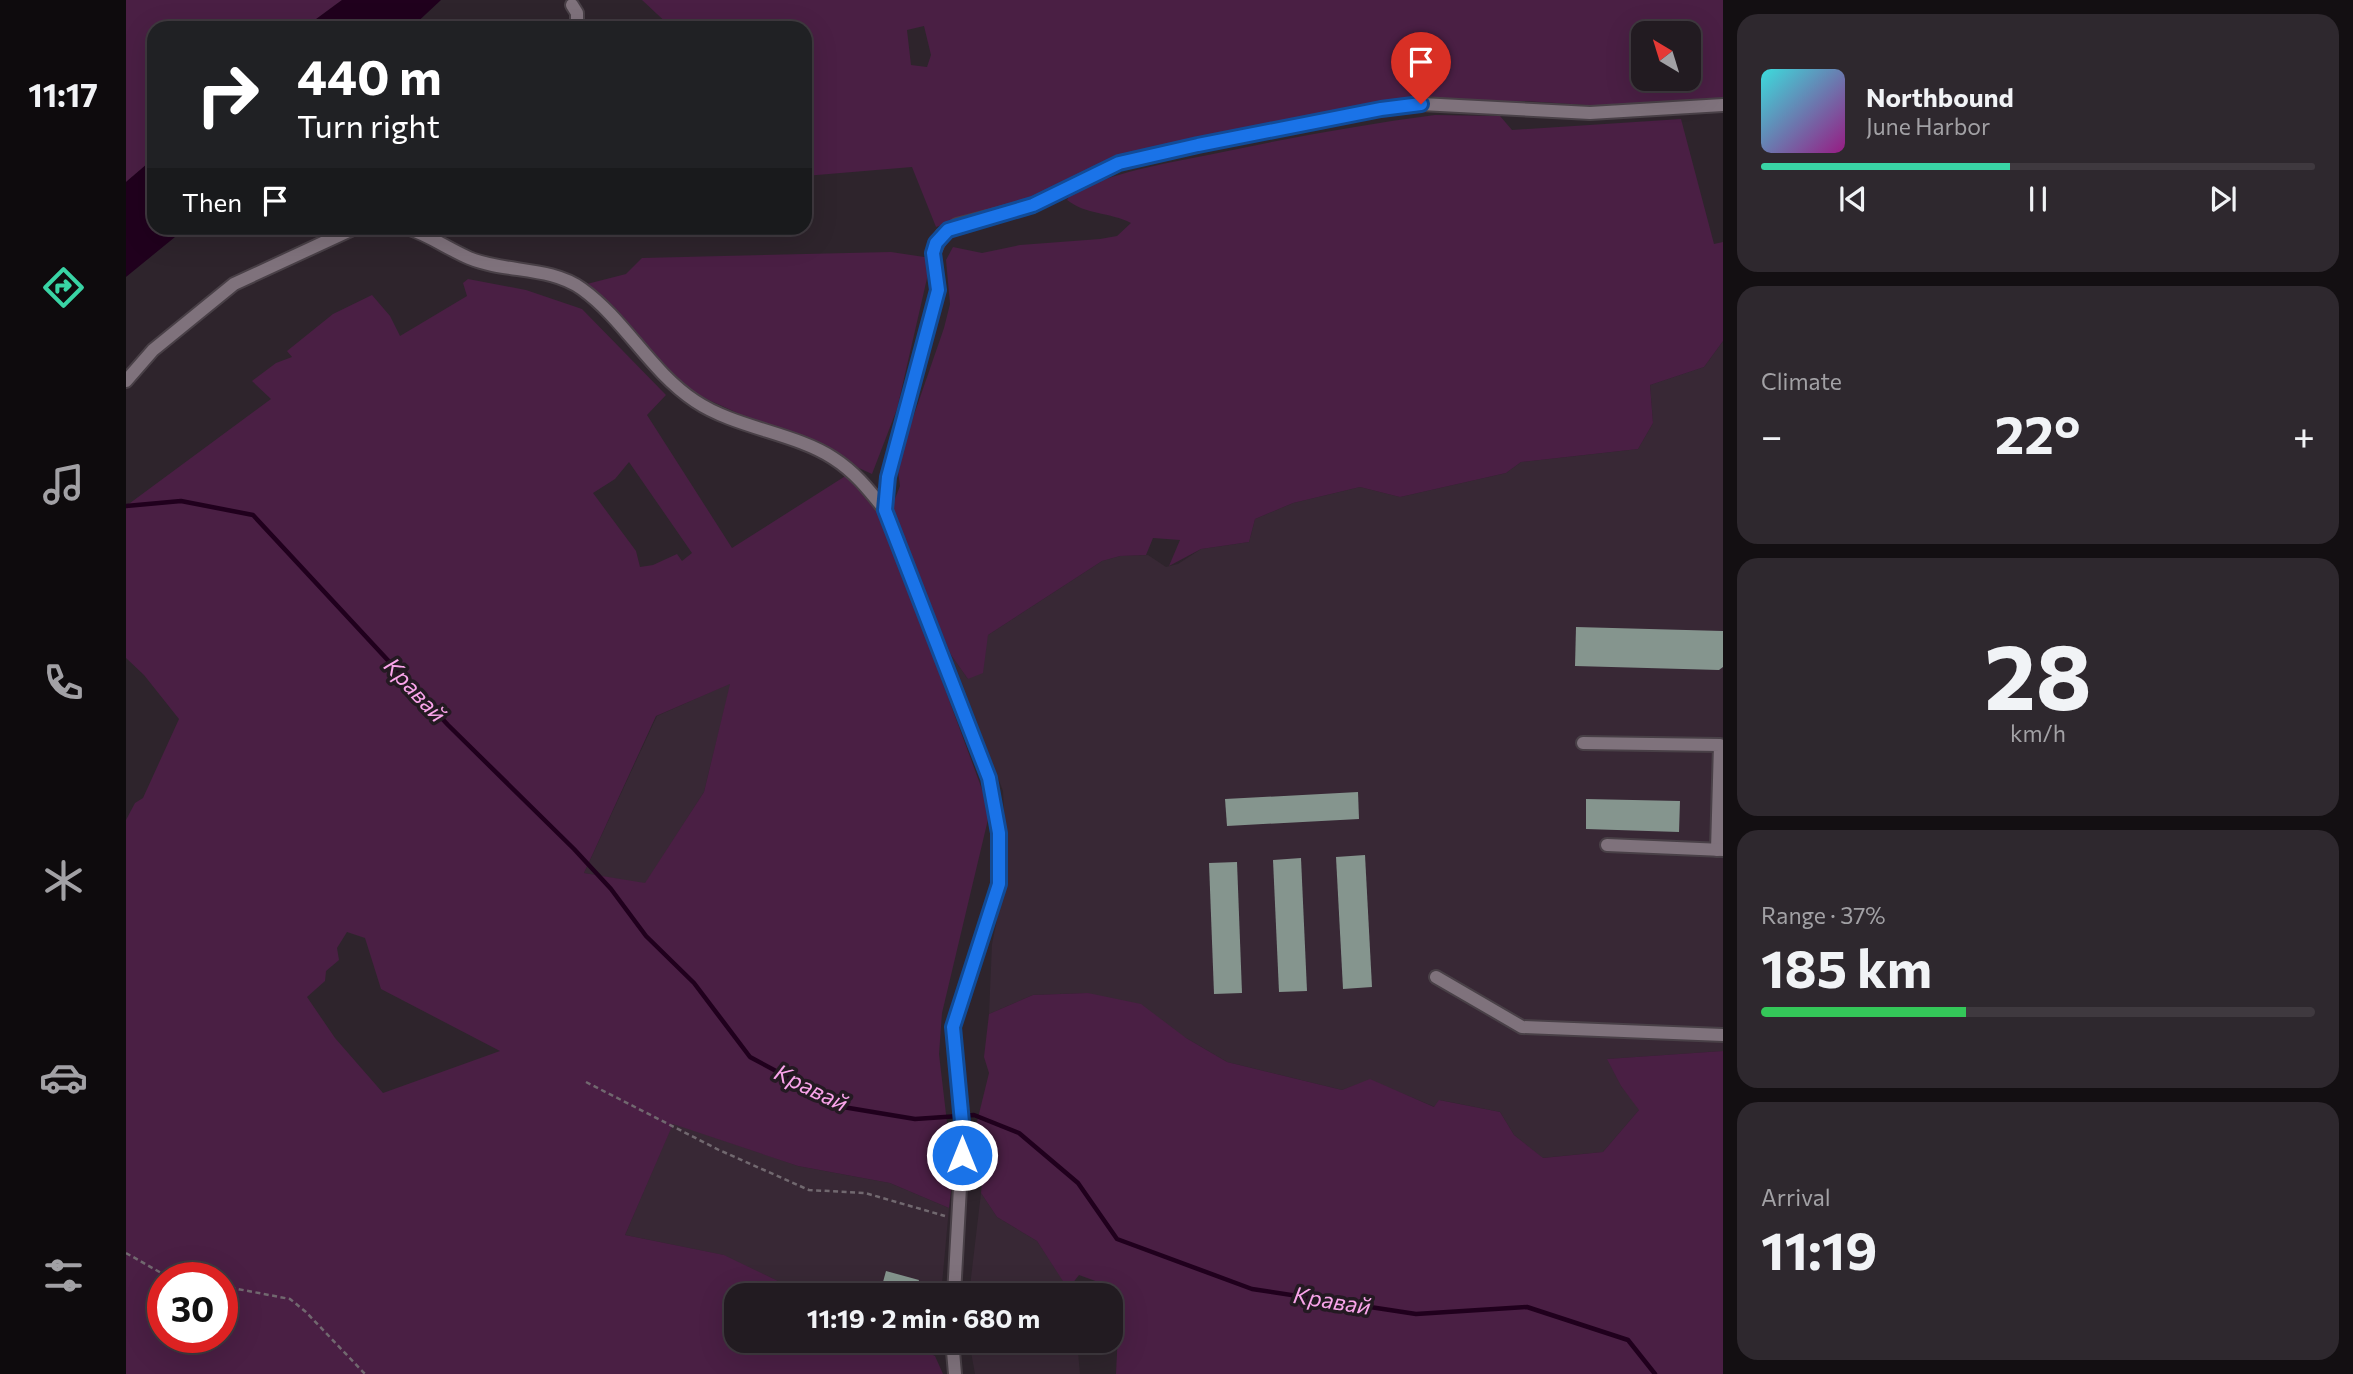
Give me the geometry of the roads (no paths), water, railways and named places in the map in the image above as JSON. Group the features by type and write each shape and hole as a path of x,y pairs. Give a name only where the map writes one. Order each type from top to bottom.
{"street":[{"path":"572,5 577,13 577,21"},
{"path":"885,510 888,477 938,290 933,253 942,235 957,225 1033,205 1119,163 1381,109 1421,104 1590,113 1723,105"},
{"path":"126,381 153,350 234,284 340,235"},
{"path":"423,235 470,258 508,270 560,278 580,287 604,308 671,382 696,402 718,414 830,456 859,477 885,510 989,778 999,833 999,884 953,1027 963,1133 955,1283"},
{"path":"432,235 435,240"},
{"path":"1583,743 1720,745 1720,850 1607,845"},
{"path":"1436,977 1522,1027 1723,1035"},
{"path":"953,1353 955,1374"}],"waterway":[{"name":"Кравай","path":"126,506 181,501 253,515 448,725 611,889 646,936 694,983 750,1057 843,1107 915,1119 974,1115 1019,1133 1078,1183 1117,1239 1252,1289 1416,1314 1527,1307 1628,1340 1655,1374"}]}
